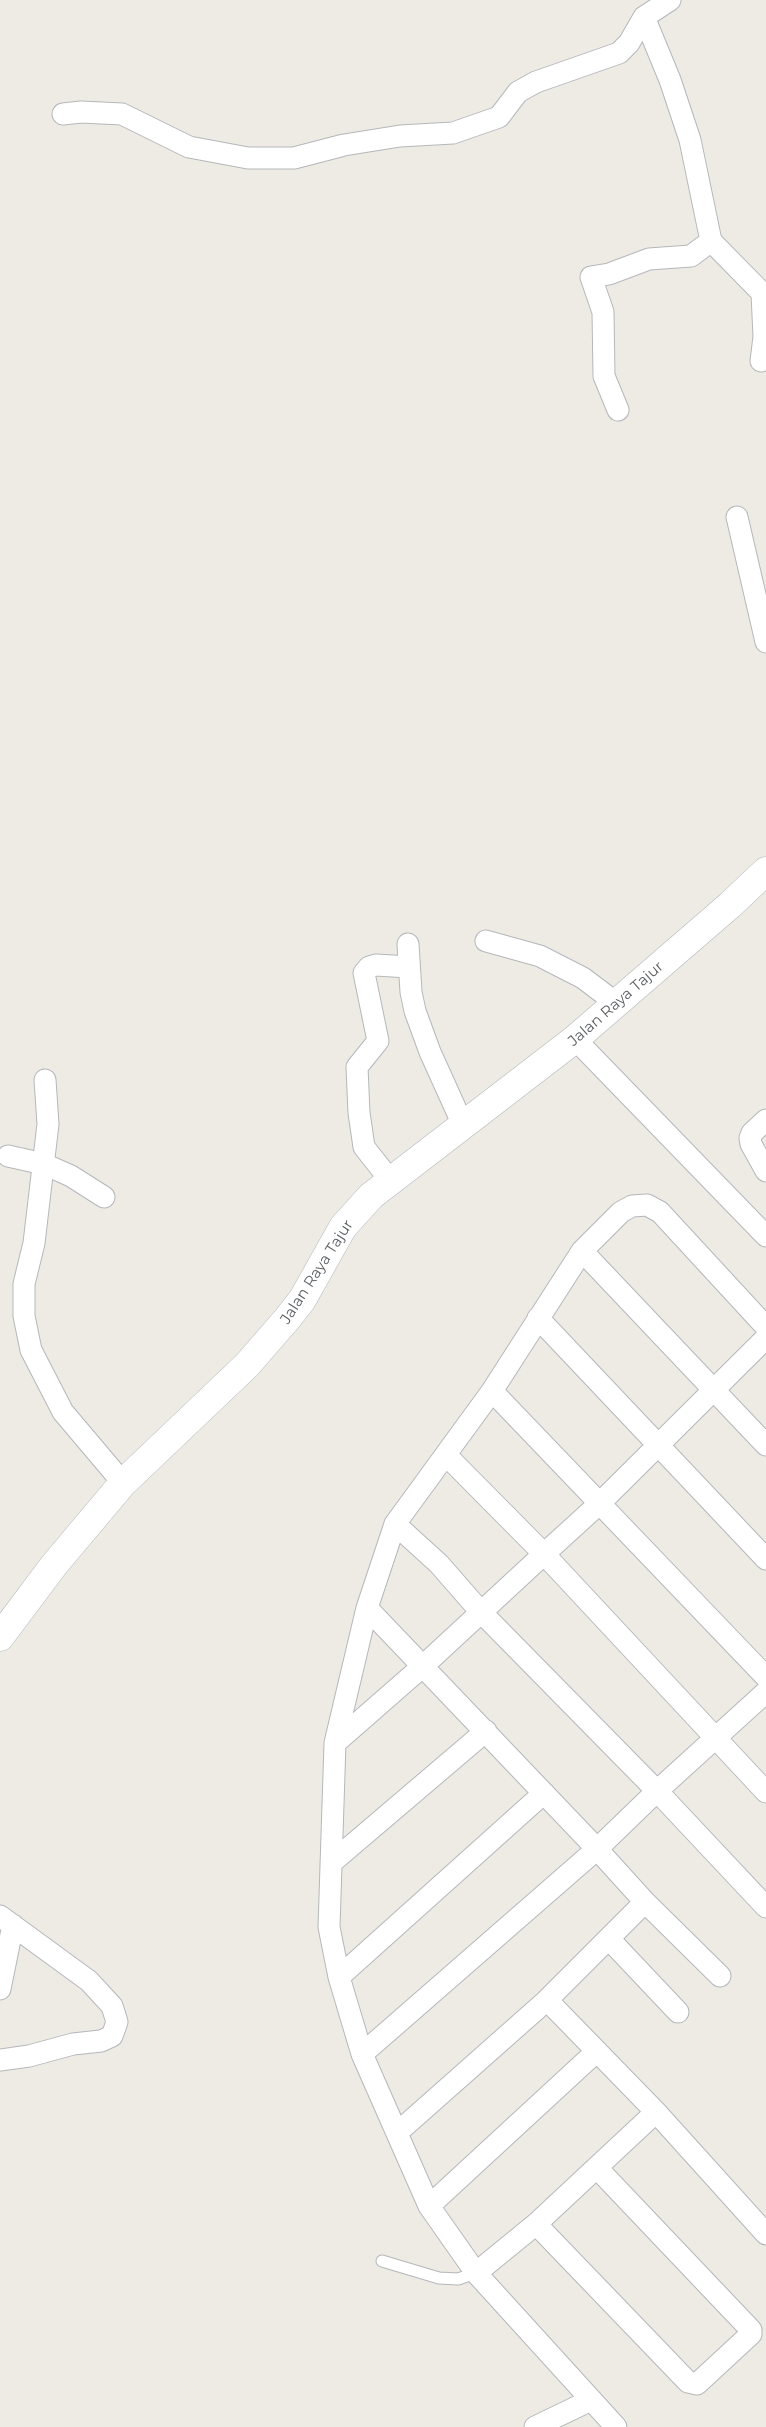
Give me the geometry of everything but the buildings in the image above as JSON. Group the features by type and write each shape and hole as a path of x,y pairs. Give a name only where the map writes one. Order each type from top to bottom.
{"main road":[{"name":"Jalan Raya Tajur","path":"0,1637 54,1565 123,1483 246,1365 287,1319 302,1300 343,1227 371,1196 575,1040 730,905 766,871"}],"street":[{"path":"63,114 81,112 122,114 189,147 248,158 294,158 344,145 400,136 453,133 499,117 518,92 536,82 564,74 619,53 629,43 644,17 670,0"},
{"path":"644,17 670,80 690,140 711,241 762,293 764,337 761,361"},
{"path":"618,410 604,376 602,312 591,277 609,274 649,260 691,256 711,241"},
{"path":"737,517 766,642"},
{"path":"486,940 540,956 583,978 616,1003"},
{"path":"408,944 415,1011 430,1052 463,1126"},
{"path":"390,1180 364,1147 359,1113 357,1067 378,1041 364,973 376,965 409,967"},
{"path":"575,1040 765,1232"},
{"path":"45,1080 48,1124 44,1164 34,1243 24,1284 24,1316 30,1350 63,1412 123,1483"},
{"path":"766,1120 752,1133 750,1138 751,1144 766,1171"},
{"path":"8,1156 44,1164 71,1176 104,1197"},
{"path":"616,2427 476,2273 429,2206 362,2054 339,1977 329,1928 335,1743 367,1608 395,1524 492,1391 582,1252 622,1212 632,1206 646,1205 660,1212 766,1327"},
{"path":"582,1252 766,1445"},
{"path":"538,1318 766,1559"},
{"path":"335,1743 423,1666 480,1611 600,1503 766,1338"},
{"path":"492,1391 766,1678"},
{"path":"446,1455 544,1554 766,1792"},
{"path":"395,1524 439,1564 480,1611 657,1791 766,1907"},
{"path":"367,1608 486,1731 645,1902 720,1976"},
{"path":"362,2054 597,1849 714,1738 766,1692"},
{"path":"332,1863 486,1731"},
{"path":"339,1977 544,1793"},
{"path":"398,2132 547,2000 645,1902"},
{"path":"0,1989 7,1920"},
{"path":"0,2060 29,2056 73,2044 101,2041 112,2036 117,2022 112,2006 89,1981 7,1920"},
{"path":"609,1939 678,2012"},
{"path":"547,2000 656,2112 766,2234"},
{"path":"429,2206 597,2051"},
{"path":"476,2273 536,2224 598,2169 656,2112"},
{"path":"536,2224 688,2382 697,2384 751,2334 751,2330 598,2169"},
{"path":"535,2427 591,2400"}],"lane":[{"path":"382,2261 439,2278 458,2279 476,2273"}]}
